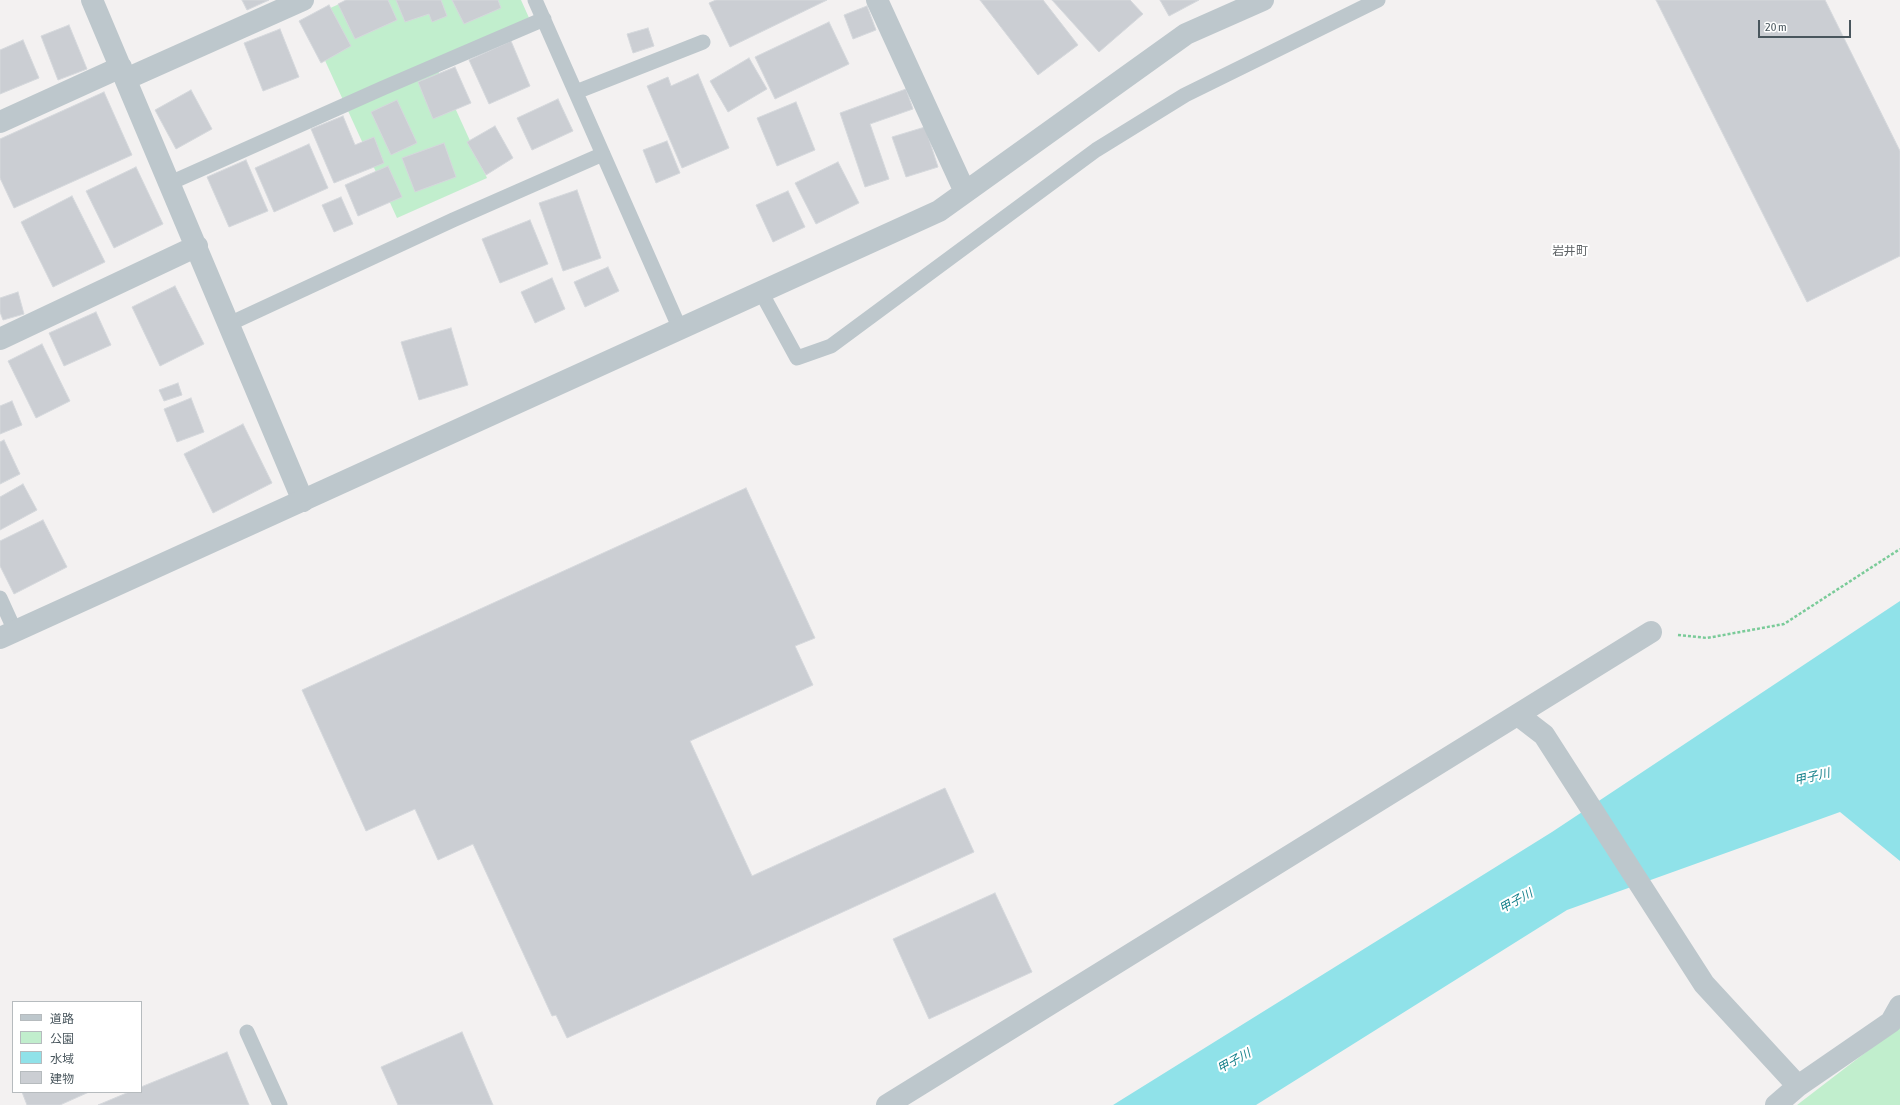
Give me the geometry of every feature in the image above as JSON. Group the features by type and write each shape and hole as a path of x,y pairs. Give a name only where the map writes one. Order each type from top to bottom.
{"street":[{"path":"92,0 303,501"},
{"path":"0,122 302,0"},
{"path":"8,635 938,211 1186,34 1263,0"},
{"path":"880,1 965,192"},
{"path":"0,339 196,246"},
{"path":"887,1105 1651,632"},
{"path":"1518,715 1544,735 1704,984 1798,1086"},
{"path":"1776,1105 1798,1086 1891,1022 1900,1006"}],"lane":[{"path":"535,0 680,329"},
{"path":"761,292 797,358 831,346 1096,150 1185,95 1378,0"},
{"path":"170,183 376,91 544,19"},
{"path":"576,92 703,42"},
{"path":"229,324 454,220 603,154"},
{"path":"0,598 8,635"},
{"path":"247,1032 280,1105"}],"path":[{"path":"1651,632 1707,638 1784,624 1900,549"}],"green space":[{"path":"348,0 521,0 530,20 435,64 487,178 397,218 306,19"},
{"path":"1900,1026 1900,1105 1797,1105"}],"water":[{"name":"甲子川","path":"1900,601 1900,861 1840,812 1567,910 1256,1105 1113,1105 1552,832"}],"building":[{"path":"242,0 269,0 247,10"},
{"path":"346,0 388,0 397,20 355,39 338,4"},
{"path":"396,0 441,0 447,16 432,22 429,14 405,22"},
{"path":"452,0 498,0 501,8 464,24"},
{"path":"716,0 827,0 730,47 709,3"},
{"path":"980,0 1043,0 1078,45 1038,75"},
{"path":"1052,0 1130,0 1143,14 1099,52"},
{"path":"1160,0 1199,0 1169,16"},
{"path":"1656,0 1825,0 1900,151 1900,256 1807,302"},
{"path":"329,5 351,46 321,63 299,21"},
{"path":"867,6 876,30 853,39 844,15"},
{"path":"829,22 849,64 775,99 755,57"},
{"path":"69,25 87,69 58,80 41,36"},
{"path":"648,28 654,46 633,53 627,34"},
{"path":"280,29 299,77 263,91 244,43"},
{"path":"23,40 39,78 0,94 0,50"},
{"path":"511,41 530,86 489,104 469,60"},
{"path":"749,58 767,89 728,112 710,81"},
{"path":"455,67 471,103 433,119 418,82"},
{"path":"698,74 729,148 682,168 647,86 668,77 671,86"},
{"path":"906,89 913,109 870,124 889,179 865,187 840,113"},
{"path":"191,90 212,129 176,149 155,110"},
{"path":"104,92 132,155 14,208 0,178 0,139"},
{"path":"558,99 573,131 532,150 517,118"},
{"path":"397,100 417,143 391,155 371,112"},
{"path":"796,102 815,150 777,166 757,118"},
{"path":"343,116 355,145 374,137 384,163 334,183 311,129"},
{"path":"495,126 513,158 486,175 467,142"},
{"path":"925,127 938,167 906,177 892,137"},
{"path":"667,141 680,173 656,183 643,150"},
{"path":"444,143 456,177 415,192 402,158"},
{"path":"309,144 328,188 274,212 255,168"},
{"path":"246,160 268,211 229,227 207,177"},
{"path":"838,162 859,203 816,224 795,183"},
{"path":"388,166 402,197 358,216 345,185"},
{"path":"136,167 163,224 114,248 86,191"},
{"path":"577,190 601,258 563,271 539,203"},
{"path":"788,191 805,227 773,242 756,205"},
{"path":"72,196 105,262 53,287 21,222"},
{"path":"341,197 353,224 334,232 322,205"},
{"path":"530,220 548,264 500,283 482,239"},
{"path":"608,267 619,291 585,307 574,282"},
{"path":"552,278 565,309 535,323 521,292"},
{"path":"175,286 204,344 160,366 132,307"},
{"path":"18,292 24,314 3,320 0,312 0,298"},
{"path":"96,312 111,345 64,366 49,333"},
{"path":"451,328 468,385 419,400 401,342"},
{"path":"42,344 70,401 36,418 8,361"},
{"path":"178,383 182,395 164,401 159,390"},
{"path":"191,398 204,432 177,442 164,409"},
{"path":"12,401 22,425 0,434 0,406"},
{"path":"243,424 272,483 213,513 184,454"},
{"path":"4,440 20,474 0,484 0,442"},
{"path":"23,484 37,510 0,530 0,497"},
{"path":"746,488 815,638 795,646 813,685 690,741 752,876 945,788 974,852 567,1038 556,1015 552,1016 473,844 438,860 415,809 366,831 302,690"},
{"path":"43,520 67,567 14,594 0,566 0,541"},
{"path":"995,893 1032,972 929,1019 893,939"},
{"path":"462,1032 493,1105 398,1105 381,1067"},
{"path":"227,1052 249,1105 98,1105 127,1093 142,1093 142,1087"},
{"path":"22,1093 87,1093 60,1105 27,1105"}],"district":[{"name":"岩井町","path":"1570,251"}]}
